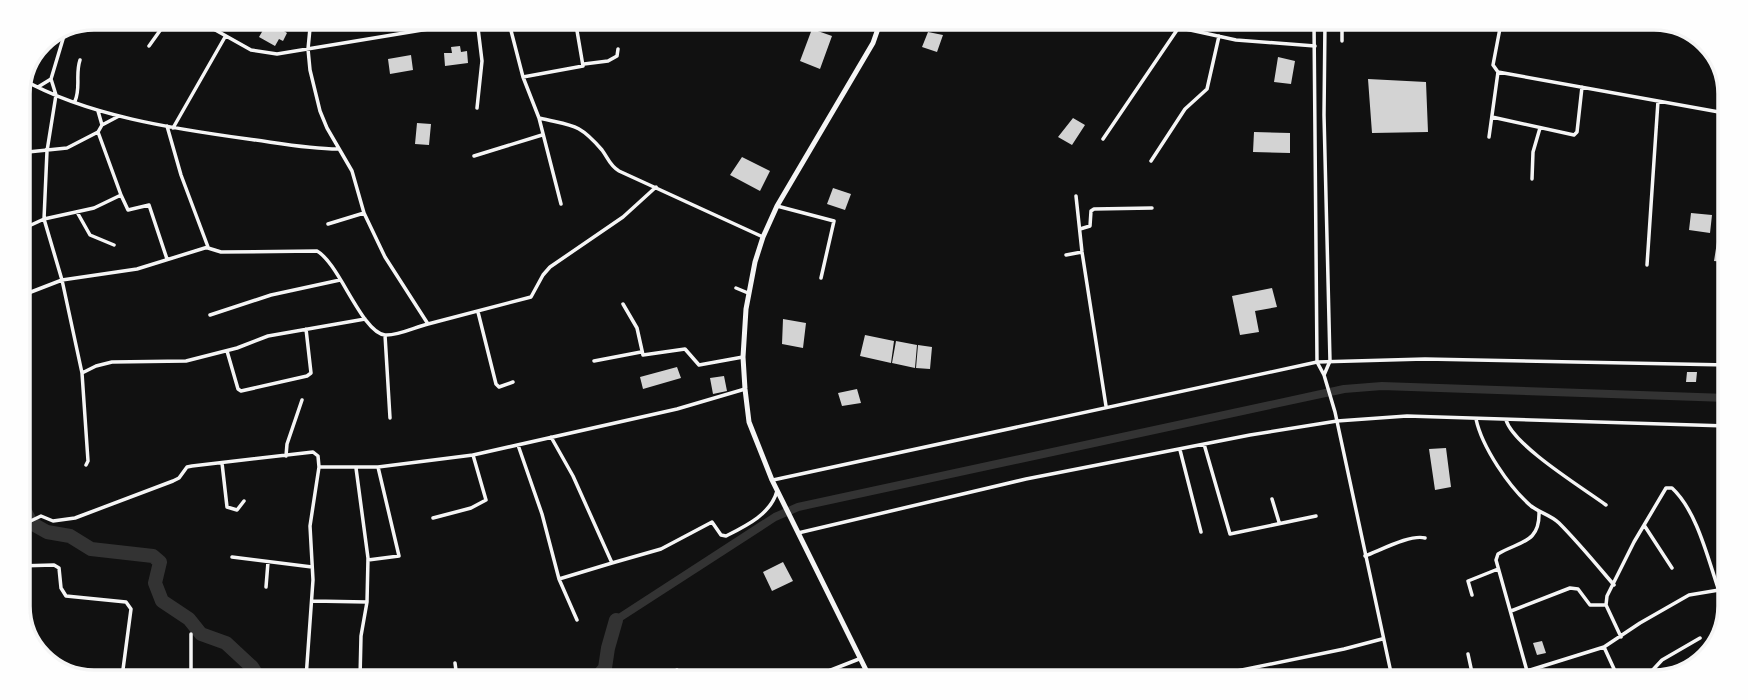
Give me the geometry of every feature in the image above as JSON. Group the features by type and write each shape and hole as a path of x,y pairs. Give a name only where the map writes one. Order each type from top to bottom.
{"highway":[{"path":"865,670 777,491 749,422 743,357 748,293 763,237 777,206 866,57 877,30"}],"street":[{"path":"149,46 160,30"},
{"path":"214,30 251,50 266,54 419,30"},
{"path":"310,30 308,49 316,99 327,128 352,172 364,213 385,257 428,324"},
{"path":"477,108 482,61 478,30"},
{"path":"511,30 561,204"},
{"path":"577,30 584,64"},
{"path":"1103,139 1178,30"},
{"path":"1194,30 1236,40 1315,46"},
{"path":"1314,30 1317,362 1324,375 1335,412 1390,670"},
{"path":"1324,375 1330,361 1324,115 1325,30"},
{"path":"1342,30 1342,41"},
{"path":"1489,137 1498,72 1493,65 1500,30"},
{"path":"1150,161 1185,109 1207,89 1219,36"},
{"path":"208,247 181,175 170,127 225,37"},
{"path":"63,38 51,79 56,95 47,151 44,219 62,280 82,373 88,461 86,465"},
{"path":"523,77 573,70 584,64 610,60 617,56 618,49"},
{"path":"75,101 79,88 76,72 80,60"},
{"path":"1498,72 1718,112"},
{"path":"37,87 51,79"},
{"path":"31,83 119,117 295,146 338,149"},
{"path":"1492,117 1576,134 1582,87"},
{"path":"1647,265 1658,101"},
{"path":"98,111 102,125"},
{"path":"30,152 67,148 98,132 102,125 119,117"},
{"path":"538,118 580,128 601,149 613,168 763,237"},
{"path":"1532,179 1533,152 1540,128"},
{"path":"98,132 128,210 149,205 167,259"},
{"path":"474,156 542,135"},
{"path":"30,292 62,280 156,265 208,247 221,252 317,251 327,260 365,319 378,333 385,335 531,297 550,268 623,216 656,187"},
{"path":"32,225 44,219 94,208 121,195"},
{"path":"1076,196 1106,406"},
{"path":"777,206 834,221 821,278"},
{"path":"1080,229 1090,226 1091,211 1094,209 1152,208"},
{"path":"77,212 90,236 114,245"},
{"path":"328,224 364,213"},
{"path":"1066,255 1082,252"},
{"path":"210,314 271,295 340,280"},
{"path":"736,288 748,293"},
{"path":"622,304 637,328 641,352"},
{"path":"478,312 496,384 499,387 513,382"},
{"path":"82,373 112,362 175,362 227,351 268,336 365,319"},
{"path":"227,351 238,389 241,391 307,376 311,373 311,366 306,329"},
{"path":"385,335 390,418"},
{"path":"594,361 641,352 644,355 685,349 699,365 743,357"},
{"path":"772,480 1317,362 1452,359 1718,365"},
{"path":"319,467 378,467 473,455 677,409 745,389"},
{"path":"286,456 287,444 302,400"},
{"path":"798,533 1013,482 1337,421 1407,416 1718,426"},
{"path":"1476,419 1488,452 1523,497 1560,524 1614,585"},
{"path":"1506,420 1514,435 1606,505"},
{"path":"551,436 573,476 612,562"},
{"path":"518,444 542,514 559,579 577,620"},
{"path":"1204,444 1229,533 1316,516"},
{"path":"1180,450 1200,532"},
{"path":"30,521 41,516 53,521 75,518 173,481 179,478 187,467 315,452 319,467 310,526 312,601 307,670"},
{"path":"433,518 471,508 486,500 473,455"},
{"path":"222,463 227,507 237,510 244,500"},
{"path":"368,560 399,556 378,467"},
{"path":"356,468 368,560 360,670"},
{"path":"1621,637 1606,605 1644,525 1664,490 1670,487 1683,501 1701,539 1718,588"},
{"path":"559,579 661,549 712,522 721,534 726,536 765,511 772,504 777,491"},
{"path":"1272,499 1279,522"},
{"path":"1527,670 1498,569 1498,554 1538,530 1539,510"},
{"path":"1644,525 1672,568"},
{"path":"1365,556 1410,537 1425,538"},
{"path":"232,557 312,567"},
{"path":"266,587 268,562"},
{"path":"30,566 54,565 58,568 61,588 66,596 126,602 130,605 123,670"},
{"path":"1472,595 1468,581 1498,569"},
{"path":"1511,611 1570,588 1578,589 1590,605 1606,605"},
{"path":"1530,670 1604,647 1689,596 1718,591"},
{"path":"312,601 367,602"},
{"path":"191,634 191,670"},
{"path":"1652,670 1700,638"},
{"path":"1239,670 1382,639"},
{"path":"1604,647 1615,670"},
{"path":"1468,654 1471,670"},
{"path":"832,670 859,659"},
{"path":"455,663 456,670"}],"building":[{"path":"263,30 285,30 287,33 283,41 279,39 275,46 259,37"},
{"path":"812,30 832,36 820,69 800,61"},
{"path":"928,32 943,35 937,52 922,47"},
{"path":"460,46 461,52 467,51 468,63 445,66 444,53 452,53 451,47"},
{"path":"411,55 413,70 390,74 388,59"},
{"path":"1278,57 1295,61 1291,84 1274,82"},
{"path":"1368,79 1426,82 1428,132 1372,133"},
{"path":"1073,118 1085,125 1072,145 1058,137"},
{"path":"417,123 431,124 429,145 415,144"},
{"path":"1254,132 1290,133 1290,153 1253,152"},
{"path":"742,157 770,171 760,191 730,175"},
{"path":"833,188 851,194 845,210 827,204"},
{"path":"1691,213 1712,215 1710,233 1689,230"},
{"path":"1717,242 1718,261 1714,261"},
{"path":"1272,288 1277,307 1255,311 1259,332 1240,335 1232,296"},
{"path":"783,319 806,323 803,348 782,344"},
{"path":"865,335 894,341 891,363 860,356"},
{"path":"896,341 917,345 915,368 892,363"},
{"path":"918,345 932,347 930,369 916,368"},
{"path":"677,367 681,378 643,389 640,377"},
{"path":"1687,372 1697,372 1696,382 1686,382"},
{"path":"724,376 727,391 713,394 710,378"},
{"path":"857,389 861,403 842,406 838,393"},
{"path":"1446,448 1451,487 1435,490 1429,449"},
{"path":"783,562 793,581 772,591 763,572"},
{"path":"1542,641 1546,653 1537,655 1533,643"}],"waterway":[{"path":"616,620 775,517 798,507 1344,389 1382,386 1718,398"},
{"path":"30,521 47,532 70,536 91,549 153,556 160,562 155,583 162,601 189,619 201,634 226,643 254,670"},
{"path":"603,670 616,620"}]}
